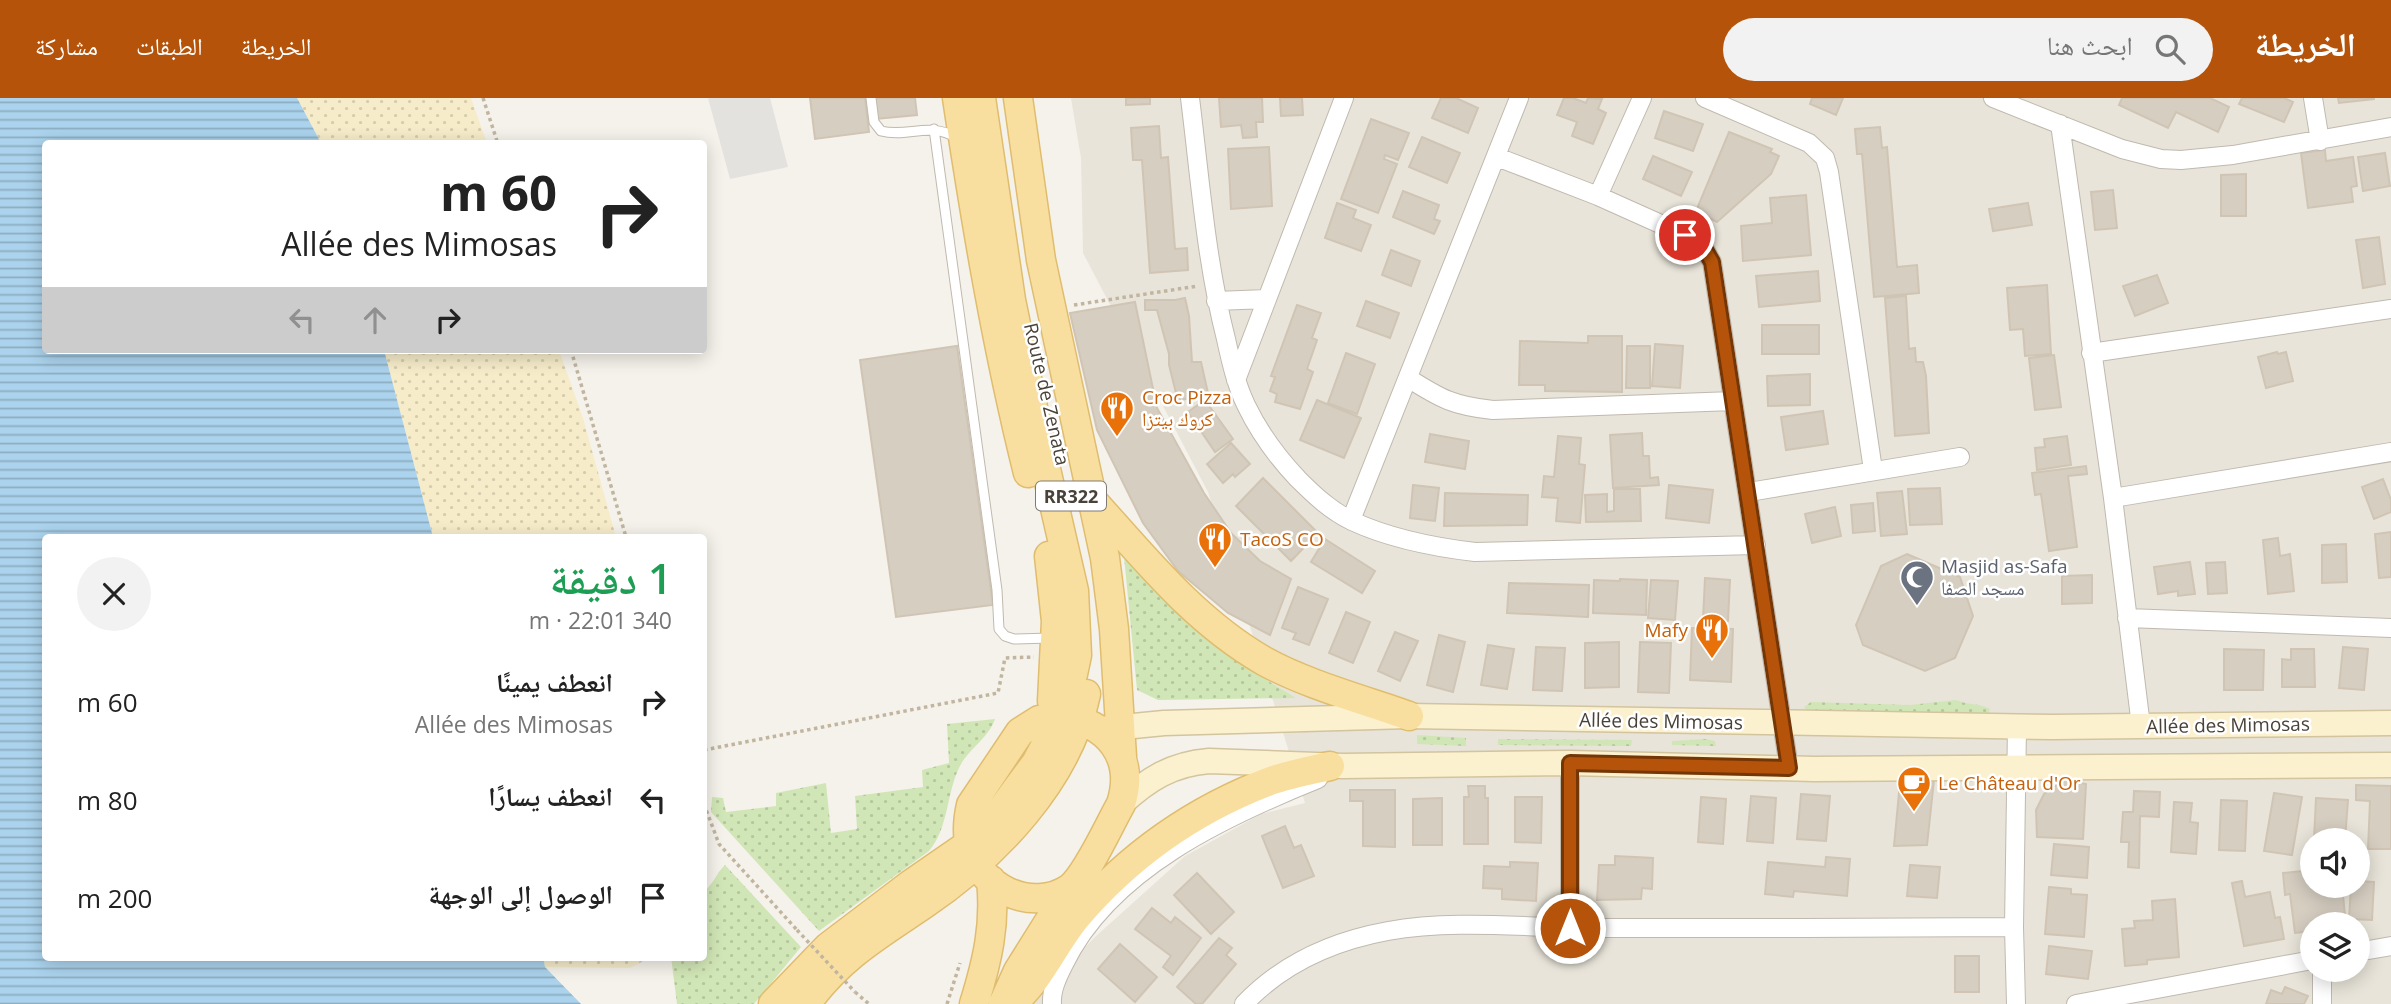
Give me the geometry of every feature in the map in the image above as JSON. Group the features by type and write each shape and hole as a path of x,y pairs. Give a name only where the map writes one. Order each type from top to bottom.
{"main road":[{"name":"Route de Zenata","path":"957,98 976,221 1016,422 1051,561 1056,647 1082,722 1122,757 1126,781 1121,804"},
{"name":"Route de Zenata","path":"981,98 1011,300 1074,591 1082,722"},
{"name":"Route de Zenata","path":"994,98 1016,246 1038,366 1082,541 1091,588 1088,679 1082,722"},
{"name":"Route de Zenata","path":"979,862 1037,798 1082,722 1111,595 1041,260 1018,98"},
{"path":"1092,500 1153,568 1231,641 1287,673 1409,716"},
{"name":"Allée des Mimosas","path":"1082,722 1164,723 1409,716 2017,727 2391,723"},
{"path":"974,1004 991,941 993,905 968,819 971,805 1020,732 1039,720 1082,722"},
{"path":"1121,804 1164,771 1194,762 1209,761 1342,766 1570,763 1789,768 2391,765"},
{"path":"1012,1004 1039,976 1072,923 1090,901 1134,858 1201,812 1236,795 1277,779 1342,766"},
{"name":"RR322","path":"1003,1004 1018,971 1070,888 1078,881 1121,804"},
{"path":"979,862 1008,893 1030,899 1051,897 1070,888"},
{"path":"773,1004 828,947 911,884 979,862"},
{"path":"806,1004 853,953 979,862"}],"street":[{"path":"1189,98 1215,292 1236,380 1262,434 1285,466 1311,492 1351,520 1398,539 1437,548 1475,552 1756,545"},
{"path":"1351,520 1519,98"},
{"path":"1598,196 1642,98"},
{"path":"1705,98 1808,143 1825,159 1873,470"},
{"path":"1993,98 2122,149 2161,159 2210,158 2391,127"},
{"path":"2313,98 2320,141"},
{"path":"1236,380 1339,103"},
{"path":"2060,124 2113,498 2141,726"},
{"path":"1497,157 1598,196 1685,235 1709,254 1749,492 1789,768"},
{"path":"1215,292 1267,299"},
{"path":"2091,352 2391,309"},
{"path":"1408,378 1441,399 1463,407 1493,410 1733,401"},
{"path":"2113,498 2391,453"},
{"path":"1749,492 1960,457"},
{"path":"2127,618 2391,628"},
{"path":"2016,1004 2014,927 2017,727"},
{"path":"1570,763 1570,928"},
{"path":"1052,1004 1051,997 1058,976 1072,948 1111,899 1132,881 1223,820 1342,766"},
{"path":"1244,1004 1272,977 1300,960 1337,944 1389,931 1448,926 2014,927"},
{"path":"2370,950 2391,946"},
{"path":"2076,1004 2300,962"},
{"path":"2322,982 2322,1004"}],"lane":[{"path":"871,98 874,122 881,131 934,129 949,133 964,143"},
{"path":"934,129 997,590 999,629 1005,636 1014,639 1056,647"}],"path":[{"path":"483,98 497,140"},
{"path":"1051,309 1215,292"},
{"path":"572,354 625,534"},
{"path":"707,749 998,693 1005,658 1056,647"},
{"path":"707,812 719,845 869,1004"}],"shaded area":[{"path":"708,98 770,98 788,167 730,179"},
{"path":"1071,98 2391,98 2391,1004 1031,1004 1095,937 1185,856 1261,814 1305,803 1208,492 1083,253 1081,158"}],"green space":[{"path":"1124,557 1194,624 1255,673 1296,698 1158,700 1137,690"},
{"path":"1956,700 1990,709 1988,714 1811,718 1804,707 1811,702 1910,705"},
{"path":"995,719 959,768 944,821 929,851 819,931 711,812 712,797 723,798 726,812 776,806 776,793 826,783 831,833 857,829 855,796 923,787 922,770 949,763 947,724"},
{"path":"1417,735 1466,738 1466,746 1417,744"},
{"path":"1498,739 1632,740 1631,746 1498,745"},
{"path":"1672,741 1715,741 1716,746 1672,745"},
{"path":"725,865 801,947 754,1004 677,1004 672,961 707,961 707,888"}],"sand":[{"path":"297,98 471,98 486,140 319,140"},
{"path":"385,354 560,354 583,418 615,534 432,534"},
{"path":"544,961 643,961 630,968 545,967"}],"water":[{"path":"0,98 297,98 319,140 42,140 42,354 385,354 432,534 42,534 42,961 544,961 545,967 581,1004 0,1004"}],"building":[{"path":"810,98 865,98 869,132 815,139"},
{"path":"874,98 915,98 917,115 876,119"},
{"path":"1126,98 1150,98 1150,104 1126,105"},
{"path":"1219,98 1262,98 1263,122 1256,122 1257,137 1243,138 1241,125 1221,127"},
{"path":"1280,98 1302,98 1303,115 1281,116"},
{"path":"1441,98 1456,98 1478,108 1468,133 1432,118"},
{"path":"1564,98 1586,103 1588,98 1602,99 1598,109 1606,113 1593,144 1572,136 1577,122 1557,115"},
{"path":"1812,98 1843,98 1836,115 1810,104"},
{"path":"2122,98 2210,98 2229,107 2218,132 2176,112 2168,128 2119,105"},
{"path":"2242,98 2284,98 2293,102 2284,122 2239,104"},
{"path":"2338,98 2374,98 2374,99 2339,103"},
{"path":"1664,111 1703,124 1693,151 1655,138"},
{"path":"1371,119 1409,133 1398,160 1385,155 1384,159 1397,164 1378,213 1341,199"},
{"path":"1159,126 1161,158 1168,157 1175,249 1187,248 1188,270 1150,273 1142,160 1133,160 1131,128"},
{"path":"1880,127 1882,148 1887,147 1897,267 1917,265 1919,293 1874,297 1862,154 1857,154 1855,129"},
{"path":"1729,132 1772,149 1770,152 1779,156 1771,174 1717,222 1696,211"},
{"path":"1422,137 1460,153 1447,183 1409,167"},
{"path":"1269,147 1272,206 1231,209 1228,149"},
{"path":"2325,150 2326,161 2353,157 2357,186 2351,187 2353,202 2308,208 2301,153"},
{"path":"2385,153 2390,186 2363,191 2358,157"},
{"path":"1653,156 1692,172 1681,196 1643,179"},
{"path":"2246,174 2246,216 2221,216 2221,175"},
{"path":"2113,190 2117,228 2095,230 2091,192"},
{"path":"1403,191 1439,205 1434,219 1440,221 1434,234 1393,217"},
{"path":"1806,195 1811,255 1743,261 1741,226 1772,223 1770,198"},
{"path":"1337,203 1356,210 1353,218 1371,225 1361,251 1325,238"},
{"path":"2028,203 2032,225 1993,231 1989,209"},
{"path":"2379,237 2385,284 2363,288 2356,240"},
{"path":"1391,250 1420,261 1411,286 1382,275"},
{"path":"1818,271 1820,301 1759,307 1756,276"},
{"path":"2157,275 2168,303 2135,316 2123,286"},
{"path":"2047,285 2051,354 2025,356 2023,329 2010,330 2007,288"},
{"path":"1906,296 1909,349 1915,348 1916,362 1923,362 1926,376 1929,433 1895,436 1885,298"},
{"path":"1185,298 1192,362 1201,362 1208,393 1178,401 1157,310 1145,310 1145,300"},
{"path":"1366,301 1399,313 1390,338 1357,326"},
{"path":"1135,302 1157,408 1204,493 1231,533 1260,561 1291,579 1270,635 1228,613 1178,571 1143,523 1097,430 1070,313"},
{"path":"1297,305 1321,313 1312,338 1317,340 1307,369 1313,372 1300,409 1275,402 1277,394 1270,391 1275,377 1271,376"},
{"path":"1762,325 1819,325 1819,354 1762,354"},
{"path":"1588,336 1622,336 1622,392 1545,391 1545,385 1519,385 1520,341 1588,343"},
{"path":"1655,344 1683,346 1680,388 1652,386"},
{"path":"957,346 993,605 896,617 860,360"},
{"path":"1627,346 1650,346 1650,388 1626,388"},
{"path":"2286,352 2293,381 2266,388 2258,357"},
{"path":"1346,353 1375,364 1357,414 1328,403"},
{"path":"2054,355 2061,407 2035,410 2029,358"},
{"path":"1810,374 1810,405 1768,406 1767,376"},
{"path":"1205,400 1233,439 1215,452 1188,412"},
{"path":"1317,400 1361,418 1344,458 1300,440"},
{"path":"1823,411 1828,444 1786,450 1781,417"},
{"path":"1642,433 1643,456 1649,456 1650,478 1658,477 1659,485 1613,488 1610,435"},
{"path":"1430,434 1469,441 1465,469 1425,462"},
{"path":"1558,436 1581,438 1579,464 1585,465 1580,523 1556,521 1558,498 1542,497 1544,476 1554,477"},
{"path":"2067,436 2071,465 2037,470 2035,448 2045,447 2044,439"},
{"path":"1231,443 1250,464 1223,483 1207,464"},
{"path":"2086,466 2087,474 2068,476 2077,547 2049,551 2041,494 2035,495 2032,473"},
{"path":"1263,478 1318,533 1291,561 1236,506"},
{"path":"2383,479 2391,500 2391,512 2374,519 2362,487"},
{"path":"1413,485 1439,488 1435,521 1410,518"},
{"path":"1669,485 1713,490 1709,523 1666,518"},
{"path":"1940,488 1942,524 1910,525 1908,489"},
{"path":"1614,489 1640,489 1641,521 1586,522 1585,495 1607,494 1607,512 1614,511"},
{"path":"1902,491 1907,534 1881,536 1877,493"},
{"path":"1445,493 1528,495 1527,525 1444,526"},
{"path":"1873,503 1875,531 1853,533 1851,505"},
{"path":"1835,507 1841,536 1812,543 1805,514"},
{"path":"2391,532 2391,577 2379,578 2375,534"},
{"path":"2278,538 2280,556 2290,554 2294,591 2268,594 2263,540"},
{"path":"1325,539 1375,571 1362,593 1311,562"},
{"path":"2346,544 2347,582 2322,583 2322,545"},
{"name":"Masjid as-Safa مسجد الصفا","path":"1907,554 1960,577 1973,616 1955,658 1925,671 1863,645 1856,625 1881,566"},
{"path":"2190,562 2195,594 2178,596 2178,591 2158,594 2154,567"},
{"path":"2225,562 2227,593 2208,594 2206,563"},
{"path":"2092,575 2092,603 2062,604 2062,576"},
{"path":"1705,578 1730,580 1728,621 1703,619"},
{"path":"1594,580 1647,580 1646,615 1593,613"},
{"path":"1651,580 1678,581 1675,620 1648,618"},
{"path":"1509,583 1589,585 1588,617 1507,613"},
{"path":"1298,587 1328,599 1309,645 1293,639 1296,633 1282,628"},
{"path":"1346,612 1370,622 1353,663 1329,653"},
{"path":"1692,628 1733,629 1731,682 1690,680"},
{"path":"1395,632 1418,641 1400,681 1378,671"},
{"path":"1439,635 1465,642 1453,692 1427,685"},
{"path":"1619,642 1619,687 1585,688 1585,643"},
{"path":"1640,642 1671,643 1669,693 1638,692"},
{"path":"1488,645 1514,649 1507,689 1481,685"},
{"path":"1536,647 1565,648 1562,691 1533,690"},
{"path":"2343,647 2368,649 2364,690 2339,688"},
{"path":"2224,649 2264,650 2263,690 2224,690"},
{"path":"2291,649 2314,649 2315,687 2282,687 2282,659 2291,660"},
{"name":"Le Château d'Or","path":"1934,780 1927,845 1894,846 1900,782"},
{"path":"2064,780 2086,784 2083,839 2037,837 2036,810 2044,794"},
{"path":"2356,785 2391,786 2391,849 2370,849 2370,801 2356,800"},
{"path":"1468,786 1485,786 1485,798 1488,798 1488,844 1464,844 1464,797 1469,797"},
{"path":"1350,790 1395,790 1395,847 1363,846 1363,801 1350,801"},
{"path":"2134,791 2160,792 2159,817 2140,816 2139,868 2128,867 2129,842 2121,842 2123,812 2133,812"},
{"path":"2274,793 2302,797 2292,855 2264,851"},
{"path":"1801,794 1830,796 1826,841 1797,839"},
{"path":"1751,796 1776,798 1773,843 1747,841"},
{"path":"1515,797 1542,797 1541,843 1515,842"},
{"path":"1701,797 1726,799 1723,844 1698,842"},
{"path":"1442,798 1442,845 1413,845 1413,799"},
{"path":"2316,798 2348,800 2346,828 2315,828"},
{"path":"2221,800 2247,801 2245,851 2219,850"},
{"path":"2174,802 2192,803 2190,822 2198,823 2196,854 2171,852"},
{"path":"1285,826 1294,848 1301,845 1314,876 1283,888 1262,836"},
{"path":"2054,844 2089,847 2087,878 2051,875"},
{"path":"1615,856 1653,858 1652,889 1642,888 1641,899 1597,900 1599,865 1615,865"},
{"path":"1826,857 1850,859 1847,896 1794,891 1793,897 1765,894 1768,862 1825,867"},
{"path":"1510,862 1538,863 1536,901 1502,899 1502,889 1483,888 1484,866 1510,867"},
{"path":"1910,865 1940,867 1937,898 1907,896"},
{"path":"2300,871 2300,898 2343,898 2345,912 2300,912 2300,932 2295,933 2290,894 2285,895 2283,873"},
{"path":"1197,873 1234,912 1211,934 1174,895"},
{"path":"2242,881 2245,897 2270,892 2275,918 2280,917 2284,939 2244,946 2232,883"},
{"path":"2370,882 2374,882 2372,920 2370,912 2349,912 2350,898 2370,898"},
{"path":"2049,887 2071,889 2071,894 2087,895 2084,937 2045,934"},
{"path":"2175,899 2179,957 2147,960 2147,964 2125,966 2122,929 2135,928 2134,921 2153,920 2152,901"},
{"path":"1152,908 1171,923 1175,917 1201,938 1173,975 1163,967 1171,956 1135,929"},
{"path":"1219,938 1232,948 1226,955 1236,964 1202,1004 1196,1004 1177,987"},
{"path":"1120,944 1157,977 1135,1002 1098,969"},
{"path":"2049,946 2092,951 2088,979 2046,974"},
{"path":"1955,956 1979,956 1979,992 1955,992"},
{"path":"2285,987 2308,996 2304,1004 2266,1004 2271,990 2282,994"}],"place":[{"name":"Croc Pizza كروك بيتزا","path":"1117,438"},
{"name":"TacoS CO","path":"1215,569"},
{"name":"Masjid as-Safa مسجد الصفا","path":"1917,607"},
{"name":"Mafy","path":"1712,660"},
{"name":"Le Château d'Or","path":"1914,813"}],"route":[{"path":"1570,928 1570,763 1789,768 1712,262 1704,248 1685,235"}]}
